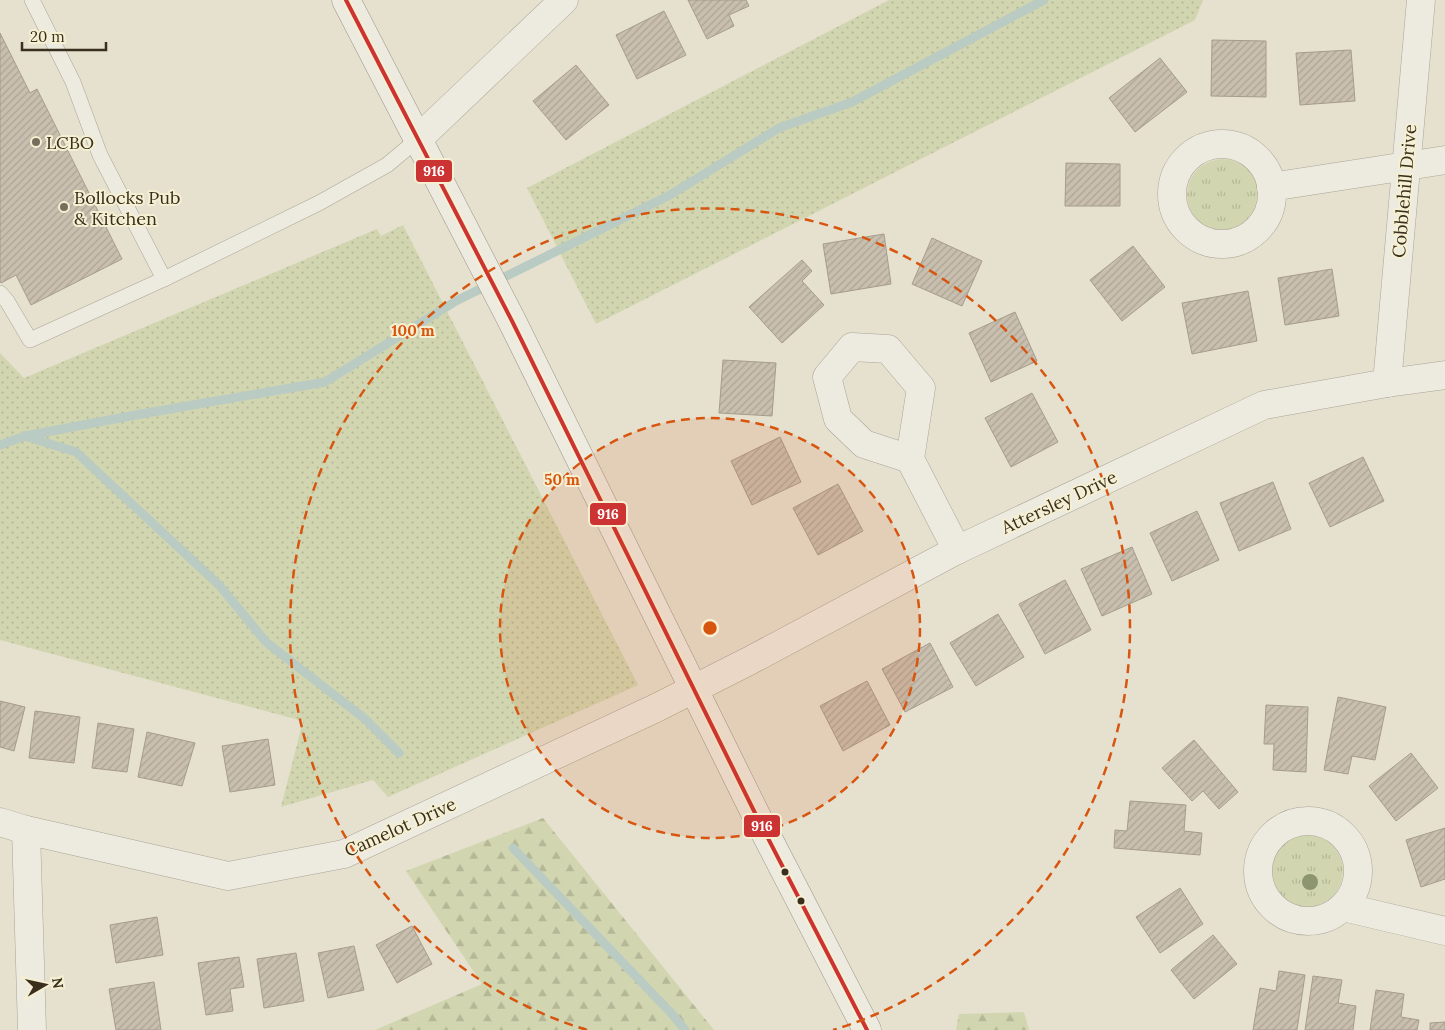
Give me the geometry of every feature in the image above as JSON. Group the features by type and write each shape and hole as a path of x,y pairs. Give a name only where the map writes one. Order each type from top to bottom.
{"street":[{"path":"346,0 512,321 756,815 867,1030"},
{"path":"417,140 564,0"},
{"name":"Cobblehill Drive","path":"1387,383 1422,0"},
{"path":"1271,187 1445,160"},
{"name":"Attersley Drive","path":"694,690 957,550 1264,405 1387,383 1445,375"},
{"path":"910,459 957,550"},
{"name":"Camelot Drive","path":"0,822 26,830 228,876 344,854 694,690"},
{"path":"26,830 32,1030"},
{"path":"1343,907 1445,931"}],"lane":[{"path":"32,0 73,82 100,155 164,279"},
{"path":"0,293 30,340 164,279 318,203 387,165 417,140"}],"green space":[{"path":"889,0 1203,0 1195,20 596,324 527,188"},
{"path":"1223,159 1243,165 1253,175 1259,195 1253,215 1243,225 1223,231 1203,225 1193,215 1187,195 1193,175 1203,165"},
{"path":"403,225 638,685 388,797 373,780 281,807 303,721 0,640 0,353 24,378 377,229 381,236"},
{"path":"543,818 714,1030 375,1030 482,984 406,871"},
{"path":"1307,835 1327,841 1337,851 1343,871 1337,891 1327,901 1307,907 1287,901 1277,891 1271,871 1277,851 1287,841"},
{"path":"1024,1012 1029,1030 956,1030 959,1014"}],"building":[{"path":"688,0 746,0 749,6 729,15 734,26 707,39"},
{"path":"664,11 686,55 637,79 616,35"},
{"path":"0,33 30,93 37,89 122,259 31,305 16,275 1,283 0,281"},
{"path":"1212,40 1266,41 1266,97 1211,96"},
{"path":"1351,50 1355,101 1300,105 1296,53"},
{"path":"1160,58 1187,92 1135,132 1109,98"},
{"path":"576,65 609,105 566,140 533,101"},
{"path":"1066,163 1120,164 1120,206 1065,206"},
{"path":"884,234 891,284 831,294 823,244"},
{"path":"932,238 982,261 962,306 912,284"},
{"path":"1133,246 1165,287 1122,321 1090,280"},
{"path":"802,260 812,271 802,281 824,305 782,343 749,307"},
{"path":"1332,269 1339,316 1285,325 1278,278"},
{"path":"1248,291 1257,341 1192,354 1182,303"},
{"path":"1015,312 1037,361 991,382 969,333"},
{"path":"723,360 776,363 772,416 719,413"},
{"path":"1032,393 1058,442 1011,467 985,418"},
{"path":"780,437 801,482 752,505 731,461"},
{"path":"1363,457 1384,501 1330,527 1309,483"},
{"path":"1273,482 1291,529 1239,551 1220,503"},
{"path":"838,484 863,531 818,555 793,508"},
{"path":"1197,511 1219,560 1172,581 1150,533"},
{"path":"1132,547 1152,594 1102,616 1081,569"},
{"path":"1065,580 1091,630 1045,654 1019,604"},
{"path":"998,614 1024,657 976,686 950,643"},
{"path":"930,643 953,687 905,712 882,669"},
{"path":"867,681 890,725 843,751 820,706"},
{"path":"1338,697 1386,707 1375,760 1352,756 1348,774 1324,770"},
{"path":"0,701 25,707 14,751 0,747"},
{"path":"1266,705 1308,707 1306,772 1273,770 1274,744 1264,744"},
{"path":"35,711 80,717 74,763 29,758"},
{"path":"98,723 134,729 127,772 92,768"},
{"path":"147,732 195,743 182,786 138,777"},
{"path":"268,739 275,785 230,792 222,746"},
{"path":"1194,740 1238,792 1219,809 1203,791 1192,801 1162,768"},
{"path":"1411,753 1438,788 1396,821 1369,786"},
{"path":"1130,801 1186,805 1184,831 1202,833 1200,855 1114,848 1115,830 1127,831"},
{"path":"1445,828 1445,879 1421,887 1406,840"},
{"path":"1180,888 1203,924 1160,953 1136,917"},
{"path":"157,917 163,955 116,963 110,925"},
{"path":"412,926 432,964 397,983 376,945"},
{"path":"1213,935 1237,964 1194,999 1171,970"},
{"path":"354,946 364,990 328,998 318,953"},
{"path":"296,953 304,1001 264,1008 257,959"},
{"path":"239,957 244,987 230,989 233,1011 206,1015 198,963"},
{"path":"1279,971 1305,975 1297,1030 1253,1030 1260,988 1276,991"},
{"path":"1313,976 1342,980 1338,1003 1356,1006 1353,1030 1305,1030"},
{"path":"154,982 161,1030 116,1030 109,989"},
{"path":"1376,990 1404,994 1401,1017 1419,1020 1417,1030 1370,1030"},
{"path":"1445,1022 1445,1030 1430,1030 1430,1023"}],"waterway":[{"path":"0,445 25,436 325,382 456,301 670,195 779,128 852,102 1044,0"},
{"path":"28,437 76,452 219,585 266,642 365,719 399,753"},
{"path":"513,848 672,1014 685,1030"}],"transit line":[{"name":"916","path":"346,0 512,321 756,815 867,1030"}],"place":[{"name":"LCBO","path":"36,142"},
{"name":"Bollocks Pub & Kitchen","path":"64,207"}]}
